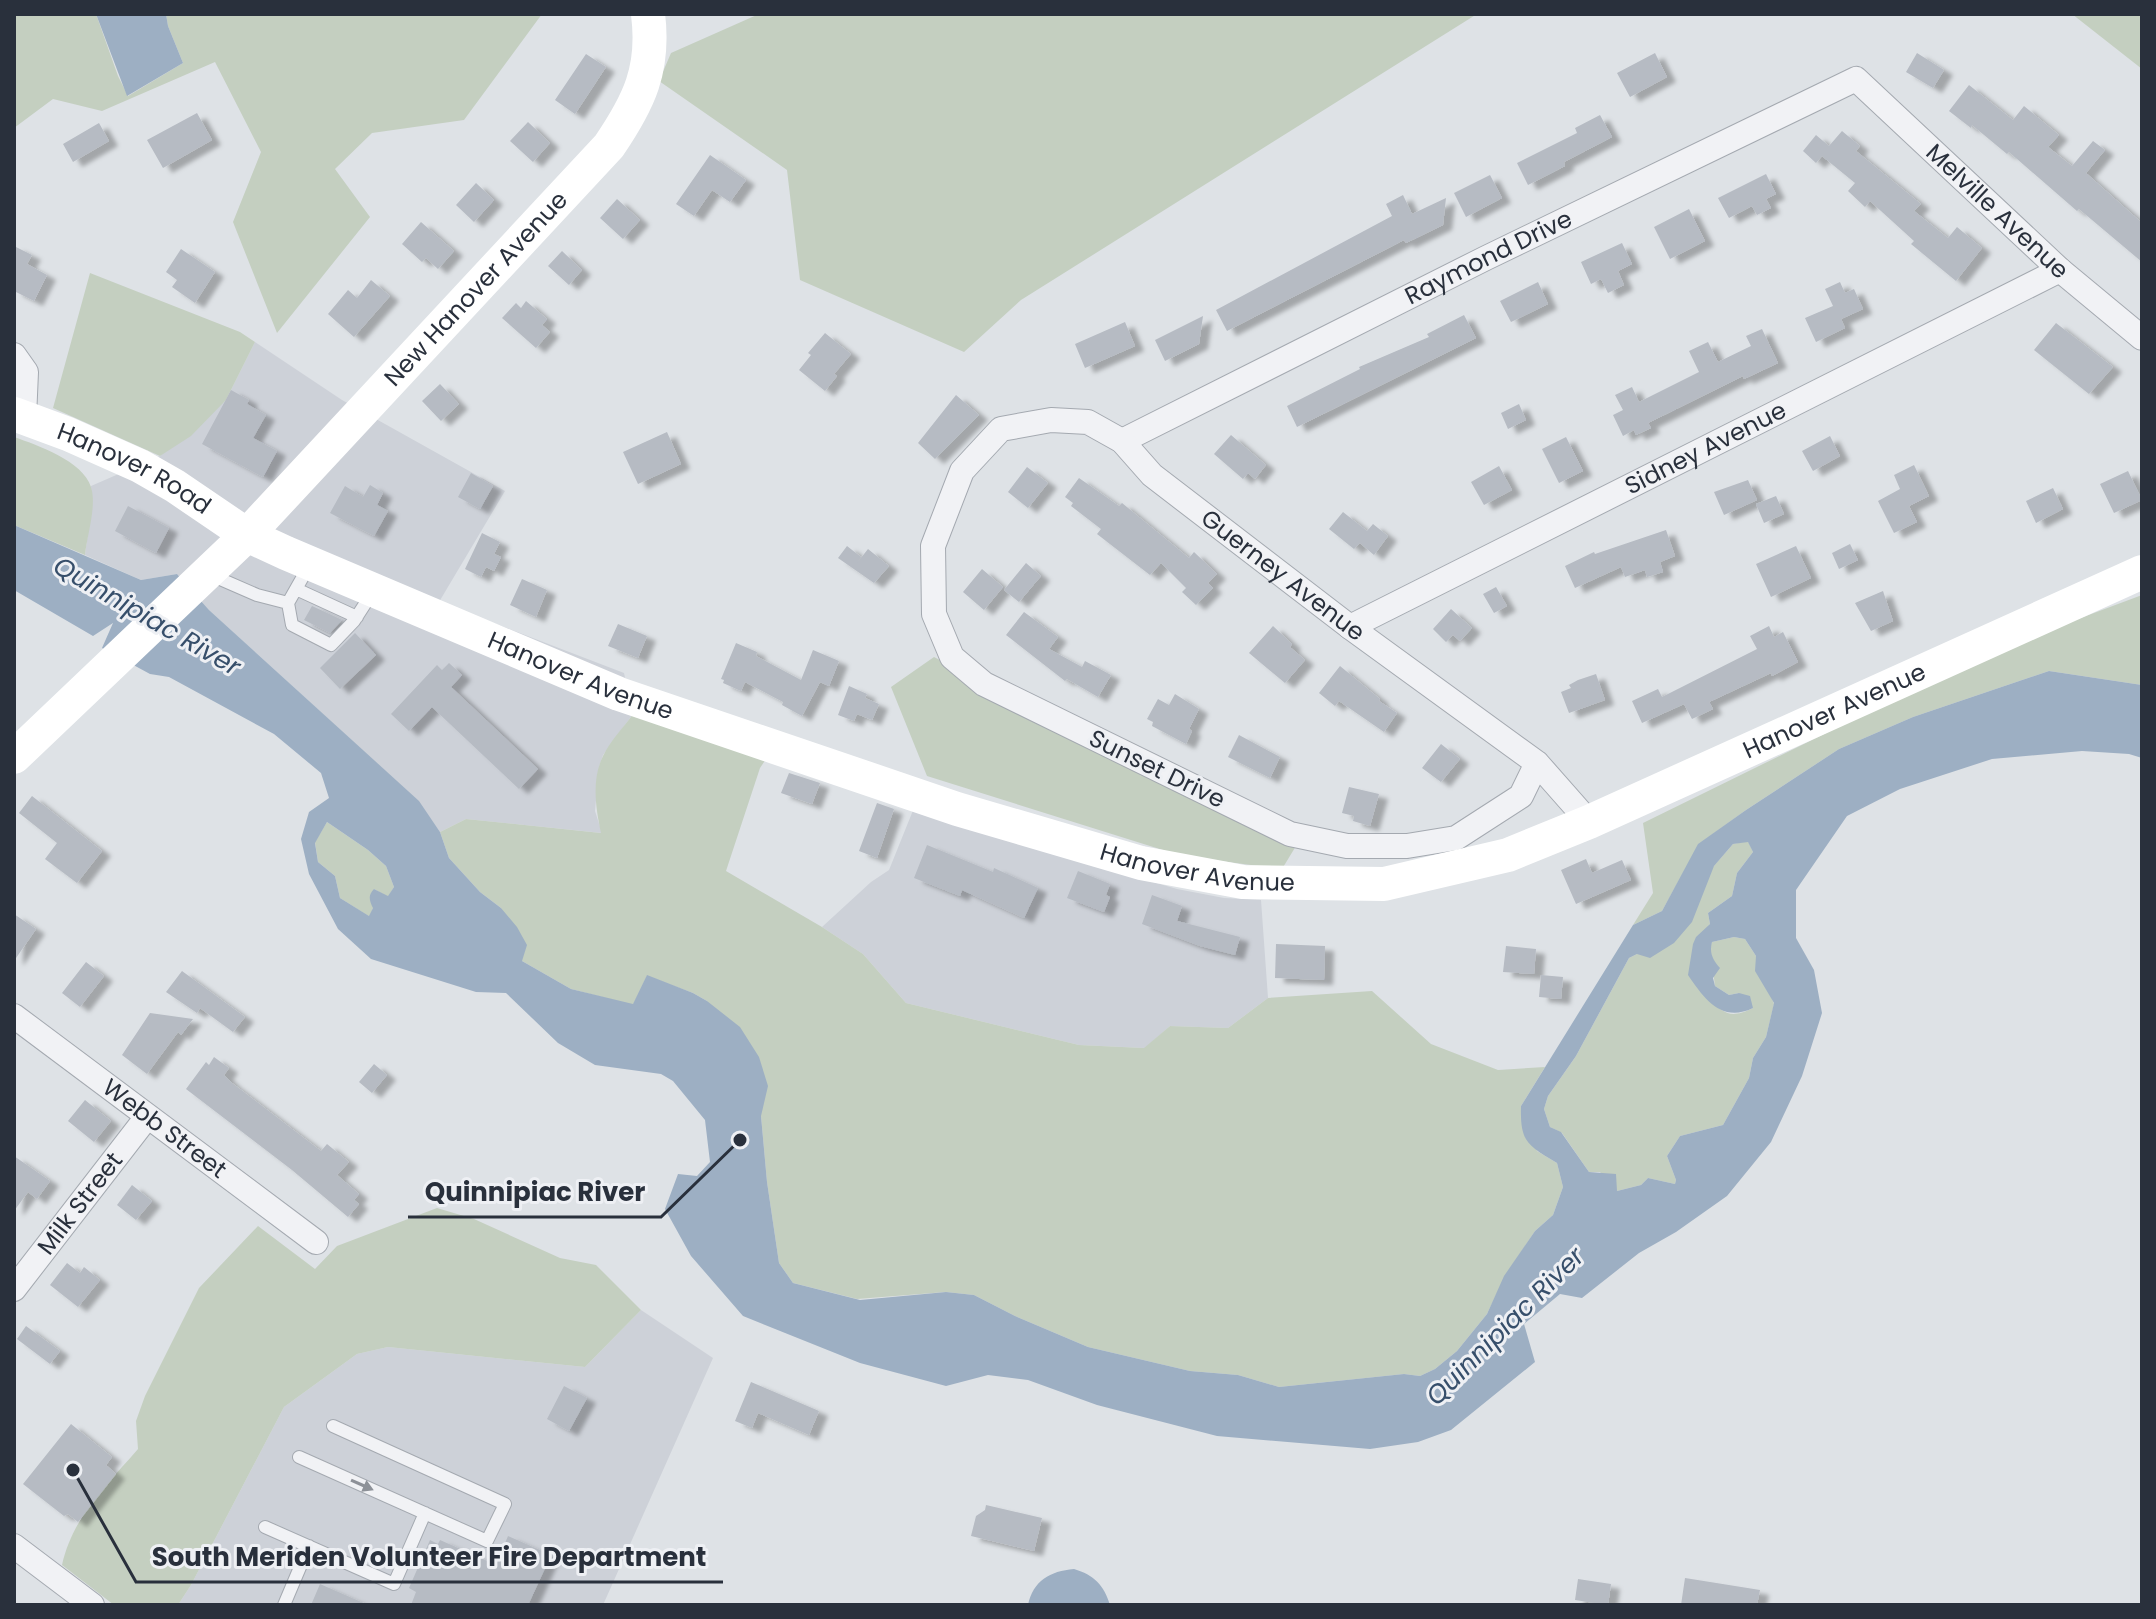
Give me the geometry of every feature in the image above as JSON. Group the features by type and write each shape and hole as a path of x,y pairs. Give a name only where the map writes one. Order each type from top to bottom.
{"main road":[{"name":"New Hanover Avenue","path":"14,757 247,535 609,146 642,91 650,57 648,14"},
{"name":"Hanover Road","path":"19,416 81,439 140,466 247,535"},
{"name":"Hanover Avenue","path":"247,535 303,576 366,604 619,694 957,809 1141,863 1243,882 1384,884 1508,855 1589,822 2142,572"}],"street":[{"name":"Melville Avenue","path":"1856,79 2060,270 2142,338"},
{"name":"Raymond Drive","path":"1122,441 1486,258 1856,79"},
{"name":"Sidney Avenue","path":"1350,627 2060,270"},
{"path":"14,355 26,372 19,416"},
{"name":"Guerney Avenue","path":"962,471 1001,429 1051,420 1088,422 1122,441 1152,475 1350,627 1537,763 1589,822"},
{"name":"Sunset Drive","path":"962,471 933,546 934,614 952,657 984,684 1290,834 1347,846 1407,846 1456,838 1521,796 1537,763"},
{"name":"Webb Street","path":"14,1016 316,1242"},
{"name":"Milk Street","path":"14,1289 147,1117"},
{"path":"14,1546 92,1605"}],"lane":[{"path":"303,576 288,603 292,625 331,645 366,604"},
{"path":"200,581 288,603"},
{"path":"299,1457 487,1541 505,1504 333,1426"},
{"path":"265,1527 394,1584 425,1513"},
{"path":"284,1605 309,1546"}],"shaded area":[{"path":"255,342 342,400 505,491 439,602 624,673 633,714 603,755 599,767 595,811 602,833 466,819 440,832 418,801 209,610 177,574 141,580 85,555 91,486 160,456 226,400"},
{"path":"916,803 1105,868 1177,889 1224,898 1261,900 1268,998 1228,1028 1170,1026 1145,1048 1079,1045 906,1003 863,954 822,927 871,882 889,870"},
{"path":"641,1310 713,1358 603,1605 178,1605 284,1407 357,1354 388,1347 585,1367"}],"green space":[{"path":"14,14 96,14 128,96 183,63 166,14 542,14 464,120 372,133 335,169 370,217 277,333 233,222 261,152 215,62 102,111 53,99 14,128"},
{"path":"759,14 1477,14 1021,300 964,352 800,280 787,170 659,81 671,53"},
{"path":"2072,14 2142,14 2142,69"},
{"path":"90,273 240,332 255,342 226,400 191,436 160,456 53,408"},
{"path":"14,437 58,455 79,469 86,478 93,503 85,555 14,525"},
{"path":"2142,595 2142,685 2049,671 1913,717 1839,749 1699,844 1662,911 1633,925 1653,893 1643,823 1875,709 2046,631"},
{"path":"934,657 1296,846 1282,869 1182,856 927,776 891,687"},
{"path":"633,714 766,759 760,768 726,871 863,954 906,1003 1079,1045 1144,1048 1170,1026 1228,1028 1268,998 1372,991 1431,1044 1498,1070 1545,1067 1521,1106 1537,1151 1557,1163 1563,1187 1553,1215 1535,1231 1505,1276 1487,1314 1457,1351 1435,1369 1420,1376 1404,1374 1279,1387 1238,1375 1190,1371 1088,1347 974,1295 946,1292 857,1299 793,1283 779,1263 761,1116 707,1001 647,976 633,1005 571,989 522,961 501,908 480,892 449,858 440,832 466,819 601,833 596,794 599,765 609,745"},
{"path":"327,822 386,866 394,887 388,897 374,889 370,917 340,898 335,876 318,862 315,842"},
{"path":"1748,841 1753,852 1737,873 1732,896 1708,913 1710,924 1702,934 1708,999 1729,1013 1753,1008 1739,993 1729,995 1715,986 1710,948 1712,942 1734,937 1745,939 1756,956 1774,1004 1766,1037 1753,1058 1749,1078 1723,1125 1680,1136 1667,1156 1675,1184 1648,1178 1641,1185 1617,1191 1600,1172 1589,1172 1562,1133 1550,1127 1544,1109 1548,1096 1576,1056 1629,958 1637,954 1733,844"},
{"path":"437,1208 474,1219 560,1258 596,1265 641,1310 585,1367 388,1347 357,1354 284,1407 178,1605 114,1605 62,1565 82,1517 138,1449 136,1421 145,1396 199,1288 258,1226 315,1269 337,1246"}],"water":[{"path":"96,14 166,14 183,63 127,96"},
{"path":"14,525 141,580 177,574 209,610 419,801 440,832 449,858 517,927 527,945 522,961 571,989 633,1004 647,975 693,993 740,1027 759,1057 768,1086 761,1116 767,1182 779,1263 793,1283 860,1300 946,1292 974,1295 1088,1347 1190,1371 1238,1375 1279,1387 1404,1374 1420,1376 1435,1369 1457,1351 1487,1314 1504,1276 1535,1231 1553,1215 1563,1187 1557,1163 1527,1141 1522,1128 1521,1106 1633,925 1662,911 1698,844 1839,749 1913,717 2049,671 2142,685 2142,758 2129,754 2082,751 1992,759 1900,789 1847,816 1796,890 1796,938 1814,970 1822,1013 1802,1076 1771,1142 1727,1196 1676,1232 1639,1253 1582,1298 1560,1294 1524,1324 1535,1362 1451,1430 1418,1442 1370,1449 1217,1436 1097,1405 1028,1380 988,1375 946,1386 860,1363 743,1316 691,1256 665,1209 678,1174 697,1176 710,1162 705,1120 673,1081 661,1074 595,1065 558,1043 506,993 476,992 371,959 338,929 309,874 301,839 309,812 329,798 321,773 274,734 169,677 150,674 102,648 113,623 93,636 14,590","holes":["327,822 386,866 394,887 388,896 374,889 372,891 370,898 373,908 369,916 340,898 335,876 318,862 315,843","1748,842 1753,852 1737,873 1732,896 1708,913 1710,924 1696,937 1688,975 1701,993 1723,1011 1732,1013 1753,1008 1750,996 1739,993 1729,995 1715,986 1713,978 1720,968 1712,956 1712,942 1734,937 1745,939 1756,956 1755,971 1774,1003 1766,1037 1753,1058 1749,1078 1723,1125 1680,1136 1667,1156 1675,1184 1648,1178 1641,1185 1617,1191 1616,1174 1589,1172 1561,1132 1550,1127 1544,1109 1548,1096 1576,1056 1629,958 1637,954 1650,958 1674,943 1692,922 1714,866 1733,844"]},
{"path":"1074,1569 1097,1582 1110,1605 1028,1605 1034,1590 1044,1579 1057,1572"}],"building":[{"path":"1655,53 1667,77 1630,97 1617,73"},
{"path":"1917,53 1944,70 1933,88 1906,72"},
{"path":"586,54 606,67 575,114 555,100"},
{"path":"1969,85 2013,120 2024,106 2059,135 2048,147 2072,166 2093,141 2105,150 2086,173 2142,223 2142,262 2009,152 2007,154 1972,125 1971,128 1949,111"},
{"path":"197,113 212,140 163,168 147,140"},
{"path":"1600,115 1612,137 1528,185 1517,163 1577,133 1575,128"},
{"path":"528,122 550,143 533,162 510,141"},
{"path":"99,123 109,141 73,162 63,144"},
{"path":"1842,131 1860,146 1856,151 1921,204 1914,211 1948,238 1957,227 1982,248 1956,281 1911,244 1914,241 1870,201 1865,207 1848,191 1855,183 1822,156 1816,163 1803,151 1816,135 1829,146"},
{"path":"710,155 746,180 730,202 712,190 694,216 676,204"},
{"path":"1766,174 1776,194 1766,199 1771,208 1757,215 1752,206 1729,218 1718,198"},
{"path":"1490,175 1502,198 1466,217 1454,193"},
{"path":"476,183 494,200 474,222 456,205"},
{"path":"1403,195 1412,214 1446,198 1443,225 1406,243 1404,240 1227,331 1216,310 1392,216 1386,204"},
{"path":"617,199 640,220 623,239 600,218"},
{"path":"1689,209 1705,241 1670,259 1654,227"},
{"path":"421,222 454,251 438,269 426,258 422,262 402,244"},
{"path":"1622,243 1632,264 1618,271 1624,285 1608,293 1601,279 1591,284 1581,262"},
{"path":"14,246 32,255 27,264 47,275 34,301 14,291"},
{"path":"181,249 215,272 195,303 172,287 177,280 166,272"},
{"path":"562,251 582,270 569,285 548,266"},
{"path":"371,280 390,296 354,337 328,314 348,290 357,298"},
{"path":"1538,282 1548,304 1511,322 1500,301"},
{"path":"1840,282 1845,293 1854,289 1863,309 1841,319 1845,328 1816,342 1805,318 1833,306 1825,289"},
{"path":"526,301 547,319 542,325 550,332 536,348 502,318 516,303 521,308"},
{"path":"1464,315 1476,338 1297,427 1287,406 1359,367 1429,337 1427,334"},
{"path":"1203,316 1199,344 1165,361 1155,340"},
{"path":"1125,322 1135,346 1085,368 1075,344"},
{"path":"2056,323 2113,367 2089,394 2034,350"},
{"path":"1762,329 1778,363 1744,379 1743,376 1648,423 1651,428 1636,435 1634,430 1623,436 1613,415 1623,410 1615,395 1632,387 1639,402 1699,372 1689,351 1708,342 1718,362 1751,346 1746,336"},
{"path":"825,333 851,354 834,374 837,376 825,391 799,370 811,355 808,353"},
{"path":"440,384 459,404 441,421 422,401"},
{"path":"231,390 266,415 253,438 277,451 263,477 202,444"},
{"path":"956,395 979,415 935,459 918,443"},
{"path":"1519,404 1526,420 1508,429 1501,413"},
{"path":"667,432 681,464 638,484 623,452"},
{"path":"1231,435 1266,465 1255,479 1248,473 1243,479 1214,454"},
{"path":"1830,436 1840,456 1813,471 1802,451"},
{"path":"1566,437 1583,471 1559,483 1542,449"},
{"path":"1914,465 1929,496 1909,506 1917,522 1894,533 1878,501 1900,489 1894,475"},
{"path":"1499,466 1512,490 1484,505 1471,482"},
{"path":"1027,467 1048,483 1028,508 1008,492"},
{"path":"2128,471 2142,500 2114,513 2100,484"},
{"path":"471,473 493,486 480,509 458,497"},
{"path":"1079,478 1119,506 1122,503 1189,558 1194,552 1217,574 1208,583 1213,588 1196,605 1182,592 1186,588 1161,563 1150,575 1097,534 1101,529 1071,506 1073,503 1065,497"},
{"path":"1748,480 1757,500 1724,515 1714,492"},
{"path":"370,485 383,493 377,505 388,511 374,536 330,513 345,486 363,497"},
{"path":"2053,488 2063,509 2036,523 2026,501"},
{"path":"1776,496 1784,514 1764,523 1756,504"},
{"path":"128,506 169,528 156,553 115,531"},
{"path":"1343,512 1367,531 1373,524 1388,536 1374,555 1360,543 1354,549 1329,529"},
{"path":"1666,530 1675,556 1660,562 1663,572 1647,577 1645,570 1625,577 1621,567 1575,588 1565,566 1594,552"},
{"path":"482,533 500,542 494,554 501,557 494,571 486,567 481,577 465,569"},
{"path":"1850,544 1858,560 1839,569 1832,553"},
{"path":"847,546 861,557 857,563 868,549 889,566 874,583 838,558"},
{"path":"1796,546 1811,578 1771,597 1756,564"},
{"path":"1026,563 1041,576 1019,602 1004,590"},
{"path":"982,569 1003,587 984,610 963,592"},
{"path":"522,579 547,590 536,617 510,605"},
{"path":"1496,587 1507,606 1494,613 1483,594"},
{"path":"1883,591 1893,621 1871,631 1855,603"},
{"path":"312,606 342,620 330,633 304,620"},
{"path":"1451,609 1472,628 1460,641 1453,635 1446,642 1433,629"},
{"path":"1024,612 1058,637 1049,649 1082,667 1085,661 1111,675 1098,697 1067,679 1065,681 1006,635"},
{"path":"618,624 647,636 638,658 608,646"},
{"path":"1273,626 1305,660 1285,683 1249,653"},
{"path":"1769,626 1774,637 1783,632 1798,662 1709,702 1713,709 1692,719 1684,704 1642,723 1632,701 1658,689 1662,697 1757,649 1750,636"},
{"path":"355,633 376,655 340,689 320,668"},
{"path":"736,643 757,652 756,656 801,680 813,650 839,661 829,686 820,682 802,716 745,682 741,691 723,683 721,679"},
{"path":"449,663 462,675 451,687 538,769 519,789 432,707 409,731 391,714 437,665 442,670"},
{"path":"1340,666 1397,713 1384,732 1339,701 1335,706 1319,693"},
{"path":"1596,674 1605,700 1569,713 1561,692 1571,688 1569,685 1578,680"},
{"path":"849,686 867,694 865,698 879,704 872,720 857,714 854,721 838,715"},
{"path":"1175,694 1199,709 1189,729 1192,731 1186,744 1152,726 1153,722 1147,719 1158,699 1169,705"},
{"path":"1239,735 1280,757 1270,778 1228,757"},
{"path":"1441,744 1460,759 1441,782 1422,768"},
{"path":"789,773 820,783 812,804 781,793"},
{"path":"1349,787 1379,794 1370,826 1353,821 1354,816 1342,813"},
{"path":"32,796 102,851 77,883 45,859 57,843 19,813"},
{"path":"877,803 894,809 877,858 859,851"},
{"path":"927,845 993,872 994,868 1038,888 1024,918 962,890 960,896 914,878"},
{"path":"1586,859 1592,873 1622,860 1631,880 1576,904 1561,870"},
{"path":"1078,871 1110,884 1106,895 1110,897 1104,912 1067,898"},
{"path":"1152,895 1182,906 1177,921 1240,937 1235,955 1200,946 1142,924"},
{"path":"14,914 36,929 14,961"},
{"path":"1276,944 1325,946 1324,980 1275,978"},
{"path":"1506,946 1536,949 1534,974 1503,972"},
{"path":"86,962 104,976 80,1007 62,993"},
{"path":"182,971 245,1017 233,1032 200,1008 197,1013 166,992"},
{"path":"1541,975 1563,977 1561,999 1539,997"},
{"path":"150,1013 193,1019 181,1035 178,1032 147,1074 122,1055"},
{"path":"214,1057 229,1068 224,1075 232,1083 321,1151 327,1144 349,1162 337,1175 359,1194 354,1200 359,1204 348,1217 186,1089 206,1062 209,1065"},
{"path":"374,1064 387,1075 372,1093 359,1082"},
{"path":"85,1100 111,1121 94,1142 68,1121"},
{"path":"14,1156 50,1181 37,1199 28,1192 14,1211"},
{"path":"132,1185 152,1201 136,1220 117,1205"},
{"path":"67,1263 80,1273 84,1267 100,1280 78,1307 50,1285"},
{"path":"26,1326 60,1351 50,1364 17,1339"},
{"path":"751,1382 819,1411 809,1435 758,1413 752,1428 735,1421"},
{"path":"564,1386 587,1398 569,1431 547,1419"},
{"path":"71,1424 112,1457 106,1465 116,1474 78,1522 68,1514 64,1516 23,1484"},
{"path":"986,1505 1042,1518 1034,1551 971,1536 976,1516 985,1510"},
{"path":"508,1536 551,1555 528,1605 411,1605 416,1592 409,1588 430,1540 438,1544 440,1540 496,1565"},
{"path":"1685,1578 1760,1590 1757,1605 1681,1605"},
{"path":"1578,1579 1611,1584 1608,1605 1575,1600"},
{"path":"320,1584 368,1605 311,1605"}],"place":[{"name":"Quinnipiac River","path":"740,1140"},
{"name":"South Meriden Volunteer Fire Department","path":"73,1470"}]}
